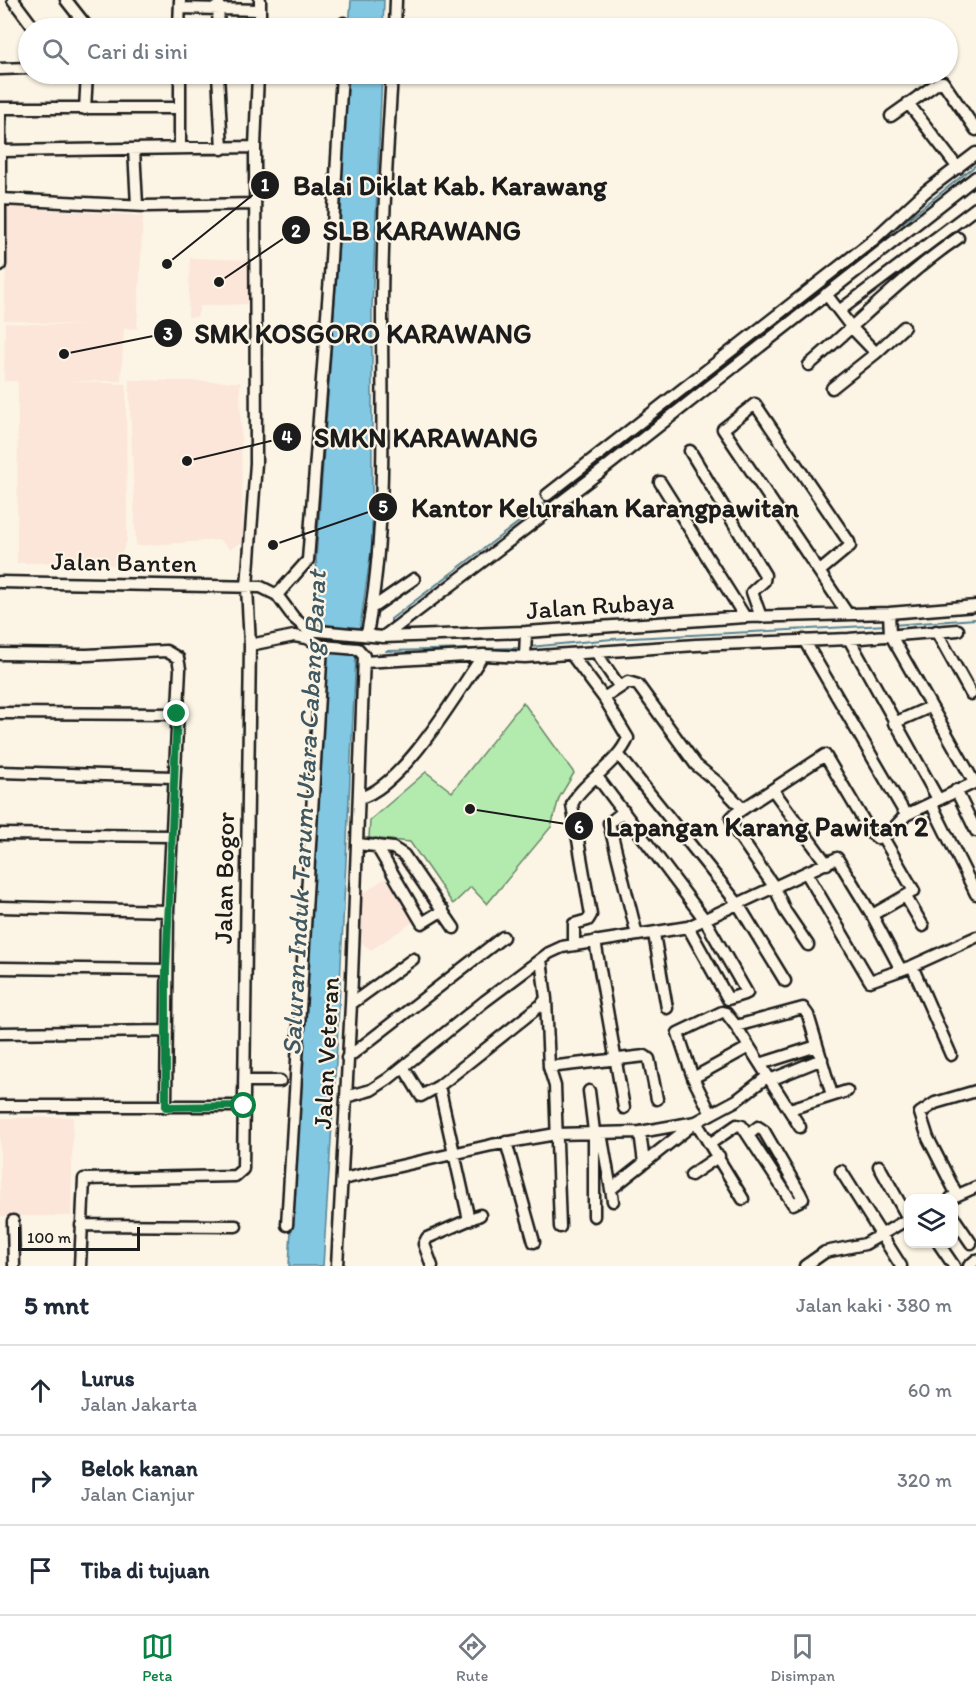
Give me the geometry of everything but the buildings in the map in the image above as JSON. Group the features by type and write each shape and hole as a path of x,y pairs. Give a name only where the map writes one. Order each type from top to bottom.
{"street":[{"path":"13,0 26,18"},
{"path":"66,0 80,18"},
{"path":"395,18 396,0"},
{"path":"180,4 260,5"},
{"path":"0,69 18,68"},
{"path":"85,109 86,84"},
{"path":"180,84 180,148"},
{"path":"219,84 222,149"},
{"name":"Jalan Bogor","path":"81,1225 84,1179 235,1176 243,1169 250,645 247,587 256,463 255,147 257,84"},
{"path":"247,587 270,589 277,595 308,560 330,276 341,84"},
{"path":"363,634 372,608 381,504 384,228 391,84"},
{"path":"891,116 940,84"},
{"path":"944,84 976,130"},
{"path":"908,103 958,168"},
{"path":"0,265 0,108 180,108"},
{"path":"1,151 255,147"},
{"path":"134,149 136,205"},
{"path":"547,495 872,241 925,192 976,153"},
{"path":"382,637 583,485 976,177"},
{"path":"1,200 136,205 255,204"},
{"path":"839,311 976,208"},
{"path":"809,365 924,263 958,238"},
{"path":"916,253 924,263"},
{"path":"826,294 852,328 876,353"},
{"path":"832,388 904,327"},
{"path":"820,571 846,552 850,546 849,542 755,404 723,429 847,613"},
{"path":"690,451 765,575 764,581 752,592 761,616"},
{"path":"660,483 745,616"},
{"path":"372,608 414,579"},
{"name":"Jalan Banten","path":"0,582 247,587"},
{"name":"Jalan Rubaya","path":"277,595 298,623 308,630 382,637 526,635 745,616 847,613 889,615 976,606"},
{"path":"808,945 785,911 775,888 732,824 731,818 825,755 871,833 878,838 891,831 906,815 975,782 930,707 890,633 889,615"},
{"path":"250,645 294,636 307,638 322,646 358,649 364,662 483,655 572,654 849,639 890,633 958,630"},
{"path":"936,631 971,694"},
{"path":"525,655 526,635"},
{"path":"849,639 934,801 976,894"},
{"path":"804,640 906,815"},
{"path":"287,1225 322,646"},
{"path":"0,654 87,655 166,651 176,655 180,669 170,836 166,970 166,1107"},
{"path":"596,651 619,686"},
{"path":"572,654 604,698 628,738 598,778 575,797 572,805 591,915 588,920 574,924 574,944"},
{"path":"359,798 382,787 411,756 436,726 483,655"},
{"name":"Jalan Veteran","path":"336,1266 343,1179 364,662"},
{"path":"604,698 628,682 638,685 696,765 717,782 742,809"},
{"path":"894,723 930,707"},
{"path":"0,713 177,714"},
{"path":"618,754 738,904 785,981"},
{"path":"0,772 173,777"},
{"path":"598,778 705,920 747,993 728,999 688,927"},
{"path":"773,790 827,864"},
{"path":"957,790 976,831"},
{"path":"624,811 609,822 637,935"},
{"path":"0,834 170,836"},
{"path":"872,915 914,891 882,836"},
{"path":"358,844 393,848 404,855 454,928"},
{"path":"376,845 422,923 442,910"},
{"path":"346,1097 371,1090 404,1068 485,1001 562,947 688,927 807,874 837,858 872,915 901,970"},
{"path":"807,874 868,979 873,981 976,937"},
{"path":"906,897 923,926"},
{"path":"0,907 168,911"},
{"path":"654,934 667,1008"},
{"path":"347,1058 503,937"},
{"path":"595,941 614,1061 624,1108"},
{"path":"351,1004 413,959"},
{"path":"542,959 549,1067 555,1086 560,1227"},
{"path":"912,966 951,1055"},
{"path":"0,968 166,970"},
{"path":"404,1068 421,1096 439,1086 546,999"},
{"path":"736,1026 803,1008 808,1015 832,1095"},
{"path":"711,1114 693,1078 678,1031 722,1012 726,1013 736,1026 800,1127"},
{"path":"0,1033 167,1031"},
{"path":"760,1064 817,1046"},
{"path":"693,1078 749,1047"},
{"path":"549,1067 647,1057 657,1099"},
{"path":"589,1091 612,1195 644,1163 696,1122 737,1100 769,1078 822,1059"},
{"path":"244,1081 280,1081"},
{"path":"439,1086 469,1220"},
{"path":"790,1109 847,1090"},
{"path":"953,1194 928,1138 920,1113 935,1103 976,1091"},
{"path":"0,1106 244,1106"},
{"path":"343,1179 506,1142 556,1134 640,1132 696,1122"},
{"path":"696,1122 719,1156 743,1199"},
{"path":"711,1143 737,1125 742,1126 793,1204 799,1203 803,1199 764,1131 758,1127 748,1135"},
{"path":"594,1216 598,1132"},
{"path":"640,1132 644,1163"},
{"path":"506,1142 534,1242"},
{"path":"691,1174 719,1156"},
{"path":"879,1166 904,1210"},
{"path":"841,1171 901,1266"},
{"path":"958,1195 976,1187"},
{"path":"432,1266 424,1244 427,1238 480,1215"},
{"path":"13,1221 14,1266"},
{"path":"805,1266 825,1252 865,1244 904,1222"},
{"path":"958,1224 971,1243"},
{"path":"80,1266 81,1225 236,1226"},
{"path":"942,1248 954,1266"},
{"path":"969,1266 976,1260"}],"shaded area":[{"path":"8,207 143,216 137,329 124,328 121,381 66,381 126,384 127,540 117,566 95,562 17,563 18,381 4,381 5,323 89,326 4,320"},
{"path":"190,258 251,260 247,304 200,306 197,317 188,317"},
{"path":"129,380 240,382 243,542 230,549 220,540 136,546"},
{"path":"385,878 416,920 371,950 357,939 360,896"},
{"path":"73,1117 71,1216 0,1216 0,1118"}],"green space":[{"path":"523,702 574,773 559,798 551,827 487,904 471,887 453,904 410,842 369,838 370,820 426,772 452,792"}],"water":[{"path":"351,0 384,0 383,18 350,18"},
{"path":"347,84 382,84 372,307 372,545 356,654 337,1046 323,1266 289,1266 323,656 316,559 341,216"}],"waterway":[{"path":"832,279 976,165"},
{"path":"391,623 391,619 548,500"},
{"path":"892,625 976,619"},
{"path":"530,647 612,639 887,625"},
{"path":"386,651 521,648"}],"place":[{"name":"Balai Diklat Kab. Karawang","path":"167,264"},
{"name":"SLB KARAWANG","path":"219,282"},
{"name":"SMK KOSGORO KARAWANG","path":"64,354"},
{"name":"SMKN KARAWANG","path":"187,461"},
{"name":"Kantor Kelurahan Karangpawitan","path":"273,545"},
{"name":"Lapangan Karang Pawitan 2","path":"470,809"}],"route":[{"path":"177,714 166,970 166,1107 244,1106"}],"water label":[{"name":"Saluran Induk Tarum Utara Cabang Barat","path":"304,813"}]}
